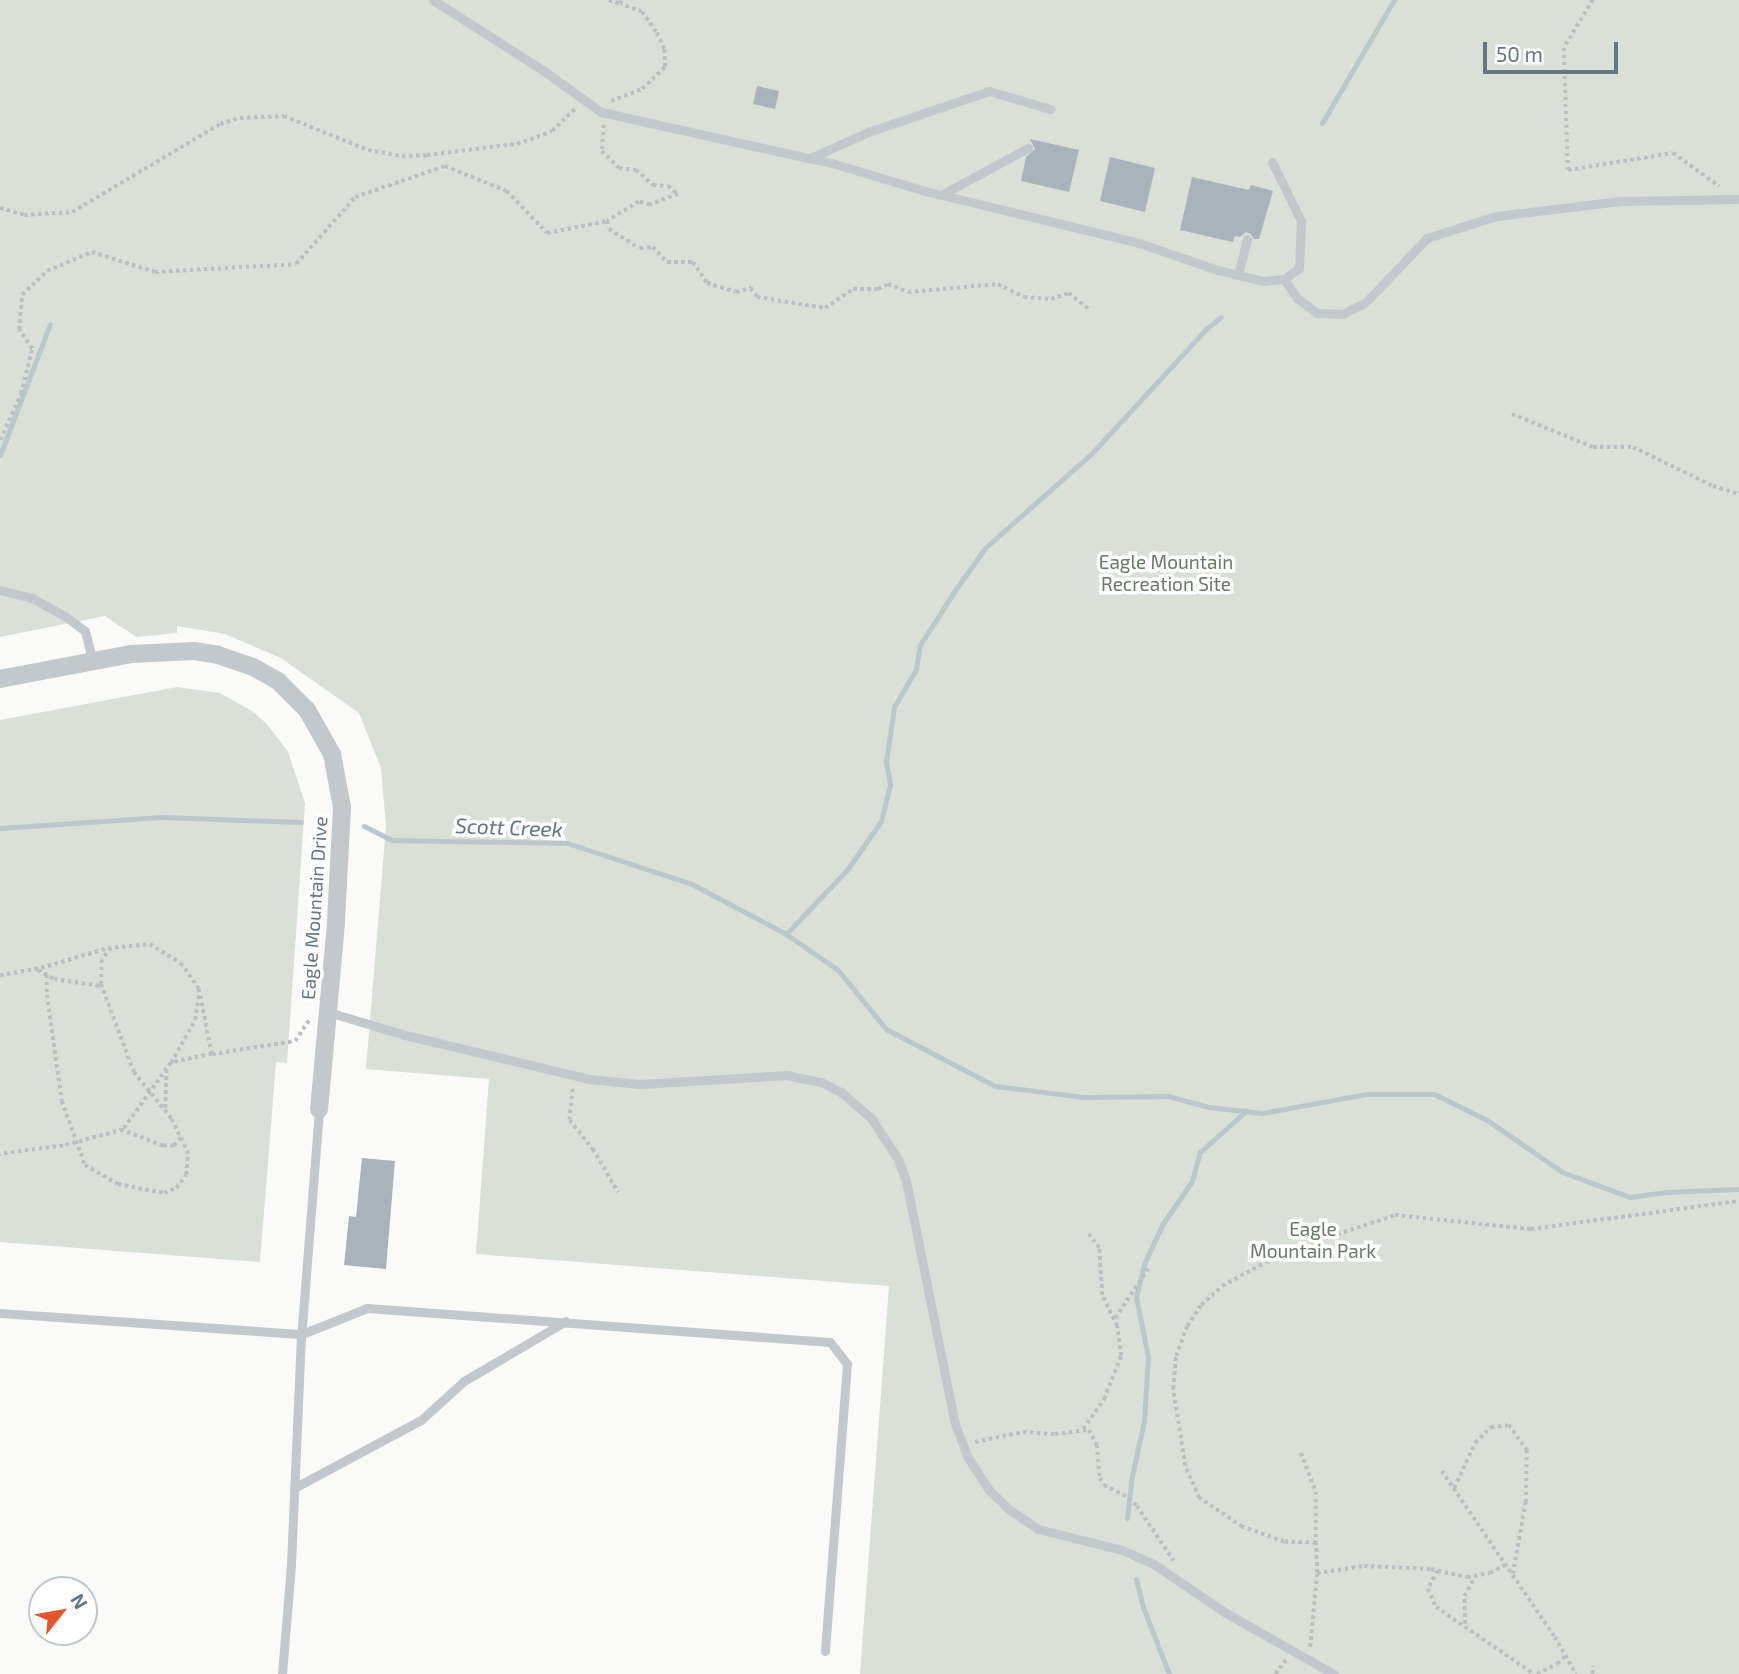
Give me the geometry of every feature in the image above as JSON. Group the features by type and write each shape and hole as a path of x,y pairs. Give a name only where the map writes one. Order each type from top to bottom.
{"street":[{"name":"Eagle Mountain Drive","path":"0,679 92,660 171,650 227,657 278,681 314,720 332,754 342,807 319,1109"}],"lane":[{"path":"433,0 544,71 601,112 810,158 941,195 1136,242 1262,281 1284,279 1299,268 1301,221 1272,162"},
{"path":"810,158 868,132 989,91 1050,109"},
{"path":"941,195 1028,148"},
{"path":"1284,279 1297,299 1317,313 1342,314 1365,303 1427,238 1496,216 1620,201 1737,198"},
{"path":"1238,275 1247,239"},
{"path":"0,590 32,598 65,616 85,631 92,660"},
{"path":"328,1012 405,1035 574,1076 640,1084 788,1075 821,1082 841,1092 863,1110 886,1137 906,1181 946,1381 963,1446 989,1490 1038,1529 1122,1550 1146,1560 1226,1613 1334,1674"},
{"path":"282,1674 302,1334 319,1109"},
{"path":"0,1313 302,1334 367,1308 830,1342 847,1364 825,1651"},
{"path":"294,1488 421,1420 464,1381 566,1321"}],"path":[{"path":"0,440 21,394 32,349 19,330 22,295 47,271 93,252 155,272 296,264 355,197 445,166 506,191 547,233 607,221 639,202 650,205 678,194 668,186 653,185 636,170 619,168 602,151 604,124 601,112 612,99 642,89 665,67 664,49 642,12 621,2 609,0"},
{"path":"1593,0 1564,48 1568,170 1673,153 1737,198"},
{"path":"0,208 24,215 72,212 220,124 240,118 284,116 368,150 402,156 426,155 517,144 552,131 583,100"},
{"path":"607,221 609,229 640,248 653,247 667,262 693,262 707,284 736,292 751,288 757,297 825,308 853,289 878,289 888,284 908,292 998,284 1024,297 1051,299 1069,293 1090,310"},
{"path":"1511,414 1593,447 1633,447 1713,486 1739,495"},
{"path":"0,975 36,969 111,948 149,944 181,963 199,989 212,1054"},
{"path":"47,975 47,995 62,1101 85,1166 118,1184 164,1194 176,1188 186,1175 188,1154 166,1110 134,1072 102,986 102,960 111,948"},
{"path":"36,969 83,986 102,986"},
{"path":"121,1130 171,1063 195,1020 199,989"},
{"path":"171,1063 295,1041 310,1018 328,1012"},
{"path":"166,1070 166,1110"},
{"path":"574,1076 570,1120 593,1149 618,1192"},
{"path":"0,1154 77,1142 121,1130 163,1146 174,1146 181,1138"},
{"path":"1316,1543 1284,1542 1242,1527 1199,1498 1185,1466 1173,1389 1176,1356 1187,1326 1201,1305 1222,1286 1284,1252 1395,1215 1531,1228 1739,1201"},
{"path":"1083,1429 1104,1399 1121,1356 1115,1318 1102,1296 1098,1248 1087,1232"},
{"path":"1115,1318 1148,1269"},
{"path":"1454,1488 1475,1443 1492,1427 1509,1425 1527,1450 1526,1502 1513,1574"},
{"path":"963,1446 1000,1435 1055,1434 1083,1429 1094,1436 1100,1478 1104,1485 1129,1498 1137,1506 1179,1570"},
{"path":"1301,1453 1317,1492 1317,1573 1309,1659"},
{"path":"1442,1472 1507,1564 1576,1674"},
{"path":"1317,1573 1364,1566 1476,1575 1490,1573 1507,1564"},
{"path":"1438,1571 1428,1589 1436,1607 1536,1674 1557,1664 1565,1656"},
{"path":"1465,1624 1464,1596 1476,1575"},
{"path":"1592,1674 1593,1666"}],"green space":[{"name":"Eagle Mountain Recreation Site","path":"0,0 1739,0 1739,1674 860,1674 889,1286 476,1254 489,1079 366,1069 386,826 381,768 359,713 281,658 225,634 177,626 177,633 136,637 105,616 0,637"},
{"path":"177,687 220,693 252,711 267,724 288,752 305,803 287,1063 276,1062 260,1262 0,1242 0,720"}],"building":[{"path":"757,86 779,91 775,109 753,104"},
{"path":"1030,139 1079,150 1069,192 1021,181 1026,157 1035,149"},
{"path":"1110,157 1155,168 1145,212 1100,201"},
{"path":"1192,177 1249,190 1251,185 1273,191 1259,239 1254,239 1246,232 1240,237 1235,236 1233,242 1180,230"},
{"path":"362,1158 395,1161 386,1269 344,1265 349,1216 356,1217"}],"waterway":[{"path":"1322,123 1394,0"},
{"path":"786,934 847,870 881,821 890,784 886,762 894,707 916,669 920,645 956,589 985,548 1092,453 1206,329 1221,317"},
{"path":"0,455 50,324"},
{"name":"Scott Creek","path":"0,828 162,817 301,822"},
{"path":"364,826 392,840 567,843 692,884 786,934 838,970 886,1029 995,1086 1083,1097 1168,1096 1209,1107 1262,1113 1367,1094 1434,1094 1487,1120 1562,1172 1630,1197 1665,1192 1739,1189"},
{"path":"1127,1518 1132,1476 1144,1421 1148,1357 1136,1297 1145,1262 1162,1225 1192,1181 1200,1152 1246,1111"},
{"path":"1136,1579 1143,1607 1169,1674"}],"park label":[{"name":"Eagle Mountain Park","path":"1313,1240"}]}
